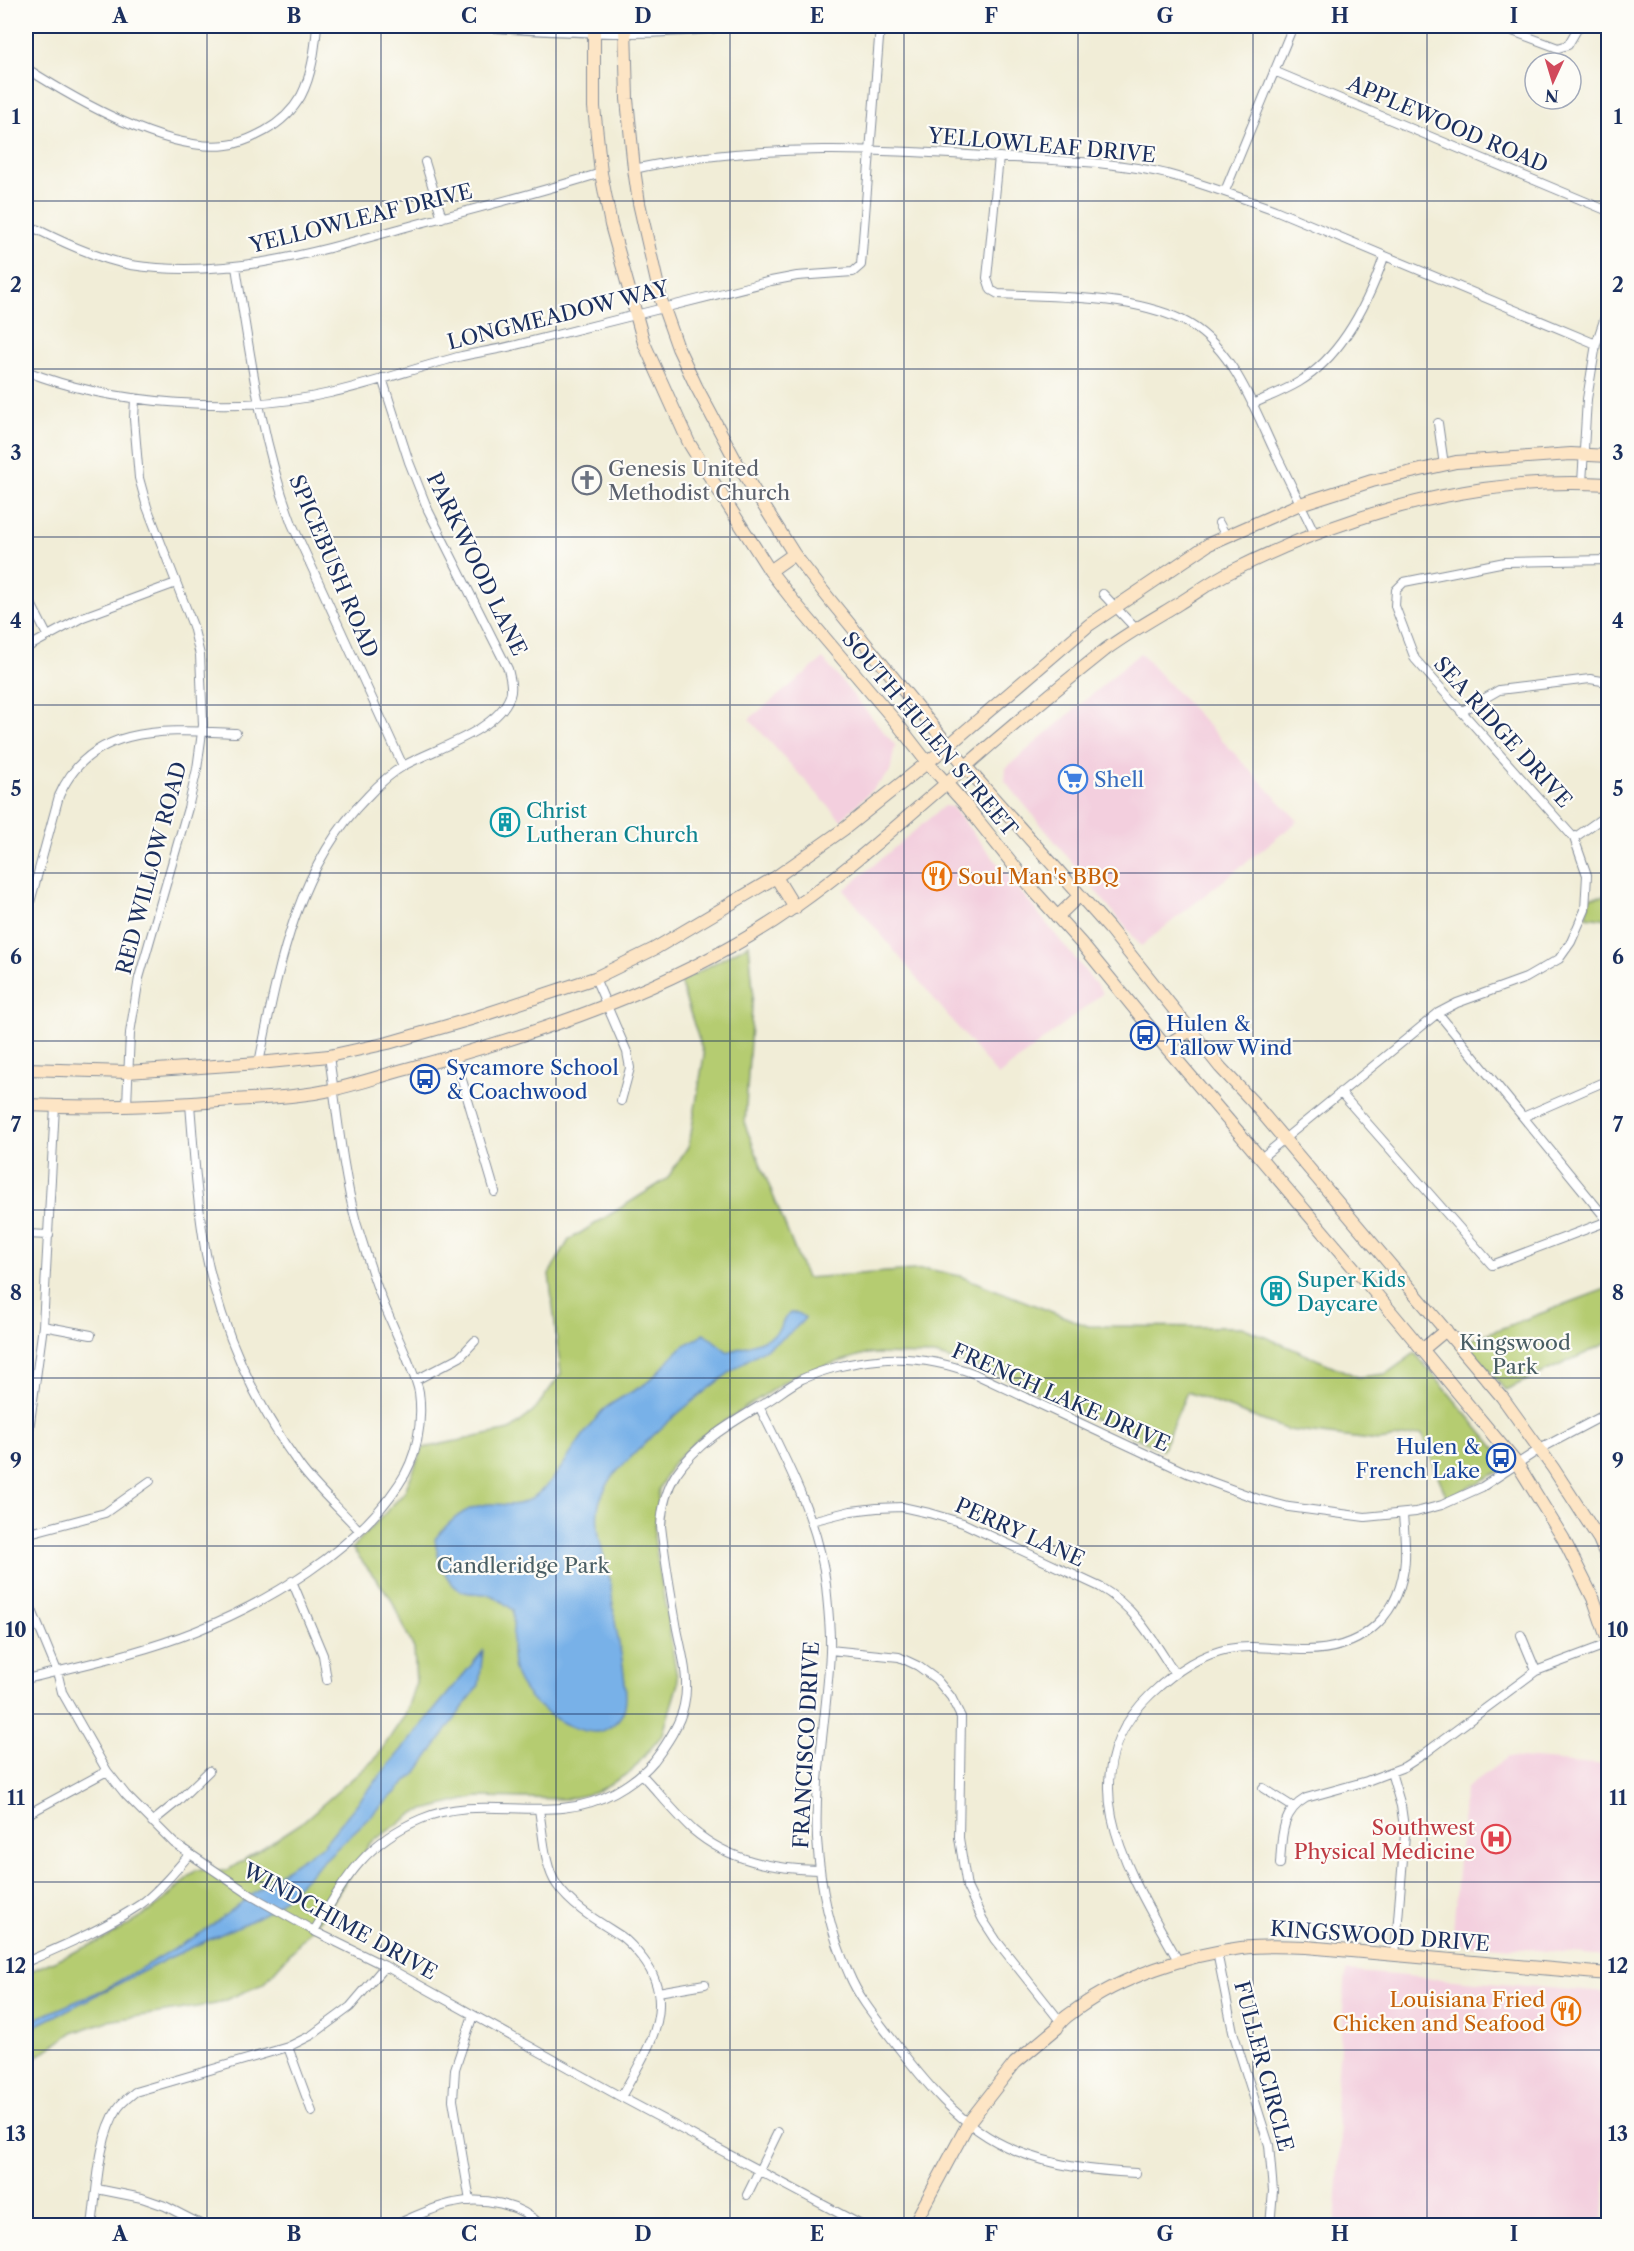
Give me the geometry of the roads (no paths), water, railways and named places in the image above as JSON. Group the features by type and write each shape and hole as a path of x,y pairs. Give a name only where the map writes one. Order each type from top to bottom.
{"main road":[{"name":"SOUTH HULEN STREET","path":"593,29 594,107 610,225 644,343 689,442 770,571 927,762 1518,1465 1563,1538 1594,1600 1608,1643"},
{"name":"SOUTH HULEN STREET","path":"625,29 627,99 634,168 639,203 664,308 678,348 717,427 794,554 948,746 1080,895 1220,1067 1502,1397 1540,1449 1599,1539 1608,1560"},
{"path":"26,1069 127,1072 259,1064 329,1056 388,1043 471,1019 595,978 654,949 776,877 844,829 948,746 1089,625 1209,544 1300,504 1372,481 1456,462 1583,454 1608,456"},
{"path":"26,1106 190,1104 334,1089 526,1036 680,973 795,908 860,859 1065,682 1136,629 1230,572 1315,534 1370,514 1448,495 1519,485 1608,484"},
{"path":"770,571 794,554"},
{"path":"776,877 795,908"},
{"path":"1057,917 1080,895"},
{"path":"1165,1046 1191,1030"},
{"path":"1422,1350 1446,1330"},
{"name":"KINGSWOOD DRIVE","path":"913,2226 969,2122 1005,2074 1050,2034 1060,2021 1104,1991 1126,1980 1179,1962 1242,1947 1306,1947 1608,1974"}],"street":[{"path":"26,68 64,93 125,122 180,140 207,146 228,145 254,137 274,126 291,110 301,96 308,78 314,57 317,26"},
{"path":"460,26 625,29 664,33 733,26"},
{"name":"LONGMEADOW WAY","path":"26,371 70,385 135,398 199,403 295,399 331,393 382,378 771,281 797,276 853,272 859,269 880,26"},
{"path":"942,26 974,28 990,26"},
{"path":"1225,191 1293,26"},
{"path":"1499,26 1558,48 1568,45 1579,26"},
{"name":"APPLEWOOD ROAD","path":"1274,71 1608,211"},
{"name":"YELLOWLEAF DRIVE","path":"634,168 664,162 755,153 870,151 999,157 1122,167 1165,174 1225,191 1596,344"},
{"path":"999,157 987,278 991,290 998,294 1108,300 1168,314 1199,330 1214,344 1245,389 1315,534"},
{"path":"425,162 442,218"},
{"name":"YELLOWLEAF DRIVE","path":"26,224 67,244 129,265 179,270 236,267 268,263 326,249 602,173"},
{"path":"1252,404 1299,382 1334,351 1350,330 1375,283 1384,257"},
{"name":"SPICEBUSH ROAD","path":"236,267 258,402 278,485 292,524 403,766"},
{"path":"1582,483 1587,399 1596,344 1608,308"},
{"name":"PARKWOOD LANE","path":"259,1064 272,993 297,908 324,851 339,828 366,798 403,766 488,724 501,711 510,695 511,683 508,669 428,510 382,378"},
{"name":"RED WILLOW ROAD","path":"127,1105 130,1033 139,978 188,808 202,732 200,655 193,626 147,507 139,478 135,459 135,398"},
{"path":"1438,423 1444,465"},
{"path":"1219,523 1226,536"},
{"name":"SEA RIDGE DRIVE","path":"1261,1158 1438,1013 1457,1003 1526,978 1559,959 1571,942 1585,910 1587,875 1574,838 1415,659 1395,606 1396,590 1404,582 1505,562 1608,560"},
{"path":"26,648 83,617 176,584"},
{"path":"26,594 47,635"},
{"path":"1103,594 1136,629"},
{"path":"1461,712 1499,690 1590,680 1608,682"},
{"path":"26,917 59,796 65,782 77,765 105,744 157,731 236,733"},
{"path":"1574,838 1608,814"},
{"path":"595,978 627,1052 630,1068 621,1101"},
{"path":"1340,1092 1492,1265 1608,1221 1438,1013"},
{"path":"26,1679 119,1657 197,1631 252,1605 333,1553 384,1504 401,1482 417,1441 420,1413 419,1392 375,1281 356,1221 329,1056"},
{"path":"455,1056 495,1192"},
{"path":"1523,1117 1608,1080"},
{"path":"190,1104 195,1180 206,1254 214,1287 236,1352 253,1387 301,1467 359,1530"},
{"path":"26,1452 30,1393 43,1326 50,1235 55,1106"},
{"path":"26,1234 50,1235"},
{"path":"43,1326 91,1335"},
{"path":"416,1380 460,1357 475,1341"},
{"name":"FRENCH LAKE DRIVE","path":"314,1931 344,1880 360,1860 398,1830 433,1814 467,1807 539,1810 573,1808 591,1803 620,1789 642,1774 669,1738 684,1706 686,1675 661,1526 662,1510 676,1474 693,1453 728,1425 803,1379 843,1366 876,1360 900,1358 947,1363 1186,1473 1258,1499 1289,1507 1365,1517 1403,1514 1442,1505 1482,1487 1540,1449 1608,1413"},
{"name":"FRANCISCO DRIVE","path":"759,1406 811,1521 826,1584 830,1650 817,1799 819,1870 838,1945 849,1976 865,2003 919,2075 985,2135 1012,2149 1048,2162 1093,2170 1136,2174"},
{"path":"26,1534 105,1513 150,1481"},
{"name":"PERRY LANE","path":"811,1521 851,1511 902,1508 963,1523 1117,1597 1130,1608 1146,1628 1175,1674"},
{"path":"1179,1962 1132,1876 1116,1837 1110,1808 1109,1784 1110,1765 1118,1742 1144,1701 1190,1664 1227,1649 1245,1647 1305,1650 1329,1648 1367,1633 1383,1619 1400,1589 1405,1551 1403,1514"},
{"path":"292,1581 323,1655 327,1680"},
{"name":"WINDCHIME DRIVE","path":"26,1583 29,1603 57,1671 62,1692 107,1771 152,1822 189,1855 252,1896 314,1931 385,1966 621,2097 863,2226"},
{"path":"1521,1635 1536,1671"},
{"path":"1280,1864 1285,1821 1293,1807 1306,1798 1390,1772 1424,1755 1536,1671 1608,1643"},
{"path":"830,1650 899,1657 918,1666 936,1679 951,1697 962,1717 959,1838 967,1887 983,1920 996,1940 1060,2021"},
{"path":"26,1815 107,1771"},
{"path":"152,1822 209,1771"},
{"path":"1390,1772 1401,1806 1405,1834 1395,1956"},
{"path":"642,1774 692,1829 713,1845 747,1861 791,1869 819,1870"},
{"path":"1263,1788 1293,1807"},
{"path":"539,1810 550,1870 557,1885 582,1910 630,1942 652,1972 658,1992 658,2015 652,2039 621,2097"},
{"path":"26,1962 87,1935 141,1904 156,1892 189,1855"},
{"name":"FULLER CIRCLE","path":"1217,1952 1233,2032 1269,2145 1274,2191 1270,2226"},
{"path":"92,2226 109,2125 119,2106 135,2092 288,2047 312,2035 350,2007 385,1966"},
{"path":"658,1992 705,1984"},
{"path":"470,2201 453,2100 455,2069 473,2015"},
{"path":"288,2047 312,2112"},
{"path":"747,2195 778,2132"},
{"path":"97,2189 142,2198 165,2206 204,2226"},
{"path":"392,2226 454,2203 470,2201 512,2207 527,2213 542,2226"}],"water":[{"path":"791,1313 798,1313 805,1318 784,1337 729,1373 674,1417 620,1468 606,1487 601,1496 597,1518 610,1581 622,1660 626,1692 625,1707 614,1724 596,1732 570,1726 557,1720 533,1701 517,1677 512,1658 513,1610 490,1595 465,1592 456,1587 443,1569 435,1539 452,1520 475,1507 516,1504 542,1491 602,1411 645,1384 681,1348 704,1333 728,1352 773,1335"},
{"path":"483,1651 479,1685 417,1772 274,1908 171,1957 26,2031 26,2023 105,1989 203,1932 283,1871 323,1845"}],"place":[{"name":"Genesis United Methodist Church","path":"587,480"},
{"name":"Shell","path":"1073,779"},
{"name":"Christ Lutheran Church","path":"505,822"},
{"name":"Soul Man's BBQ","path":"937,876"},
{"name":"Hulen & Tallow Wind","path":"1145,1035"},
{"name":"Sycamore School & Coachwood","path":"425,1079"},
{"name":"Super Kids Daycare","path":"1276,1291"},
{"name":"Hulen & French Lake","path":"1501,1458"},
{"name":"Southwest Physical Medicine","path":"1496,1839"},
{"name":"Louisiana Fried Chicken and Seafood","path":"1566,2011"}],"park label":[{"name":"Kingswood Park","path":"1515,1354"},
{"name":"Candleridge Park","path":"523,1565"}]}
